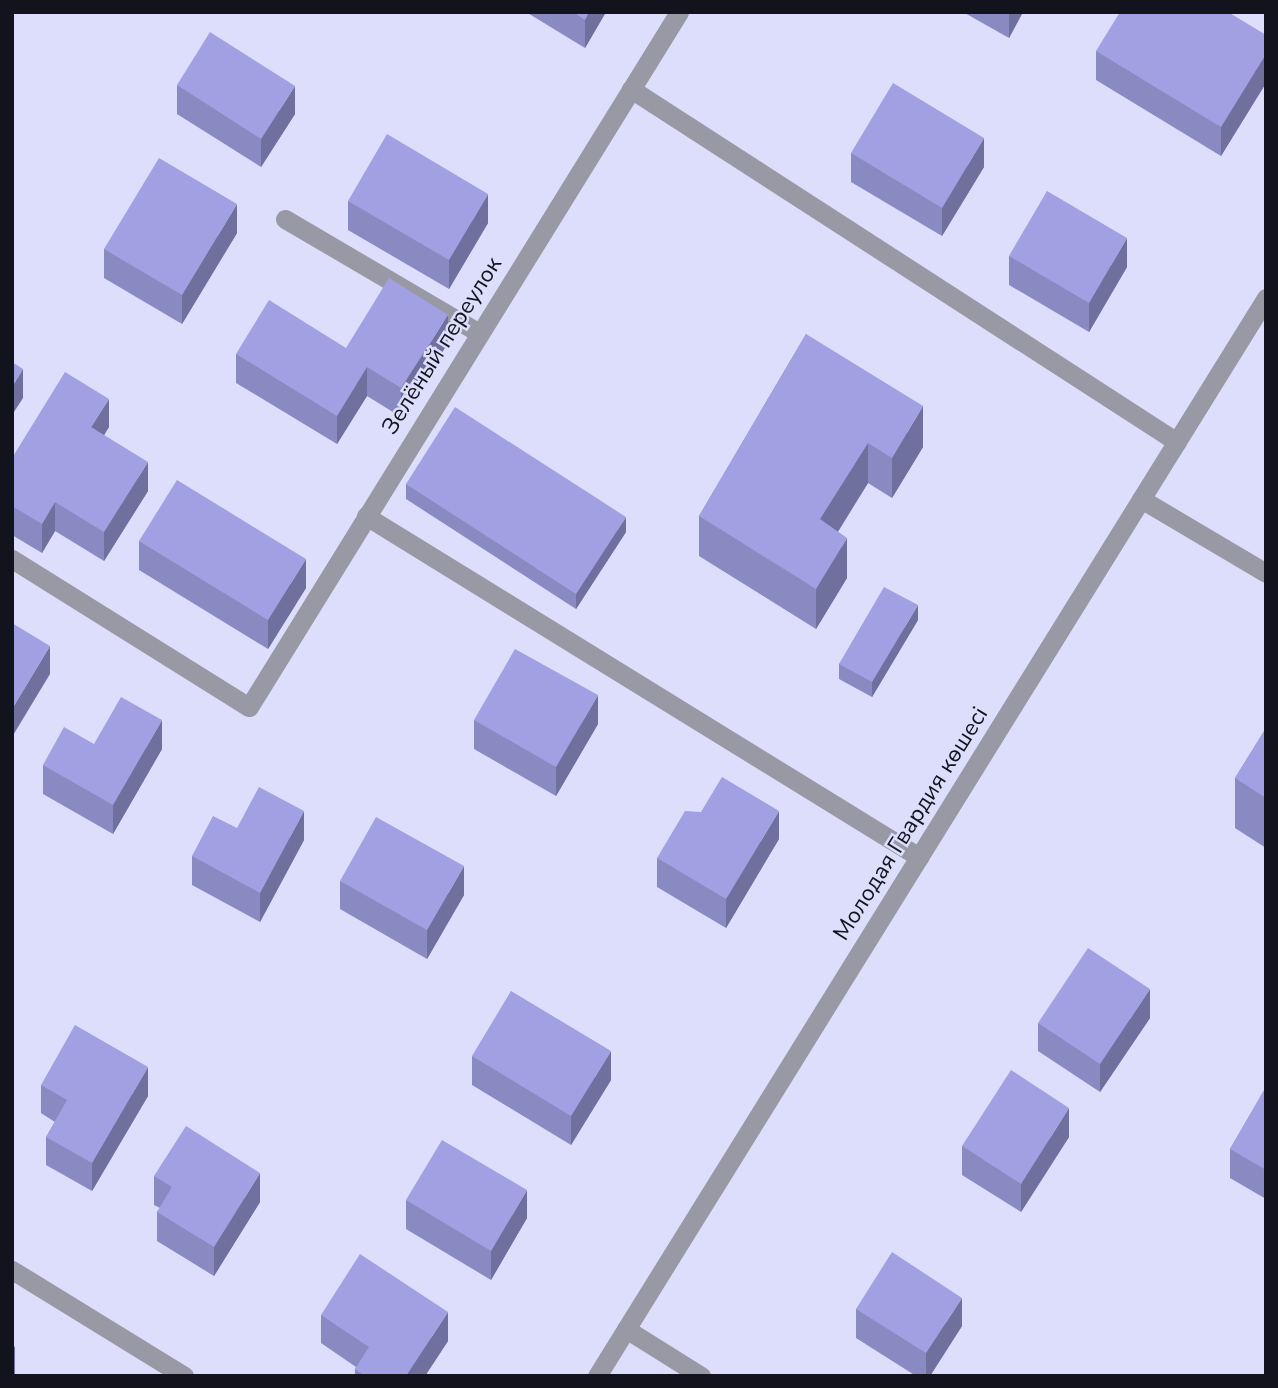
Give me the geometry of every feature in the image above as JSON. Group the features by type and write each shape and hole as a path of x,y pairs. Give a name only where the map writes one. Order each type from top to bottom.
{"street":[{"name":"Зелёный переулок","path":"12,559 249,707 679,12"},
{"path":"631,89 1177,442"},
{"path":"285,219 479,333"},
{"name":"Молодая Гвардия көшесі","path":"597,1376 1266,298"},
{"path":"1141,499 1266,573"},
{"path":"366,516 919,857"},
{"path":"12,1270 184,1376"},
{"path":"626,1329 701,1376"}],"building":[{"path":"573,12 589,12 585,20"},
{"path":"1120,12 1228,12 1266,35 1266,54 1221,127 1096,51"},
{"path":"210,32 295,86 261,139 177,85"},
{"path":"893,83 984,138 942,208 851,153"},
{"path":"387,134 488,194 449,260 348,201"},
{"path":"159,158 237,204 182,295 104,249"},
{"path":"1047,191 1127,238 1089,303 1009,256"},
{"path":"389,278 448,315 401,388 367,367 337,416 236,354 269,300 346,348"},
{"path":"806,334 923,406 892,458 868,443 820,519 847,538 816,589 699,516"},
{"path":"12,362 23,369 12,387"},
{"path":"65,372 109,399 91,427 148,462 104,532 55,502 42,524 12,506 12,458"},
{"path":"455,407 626,517 576,594 406,484"},
{"path":"177,480 306,559 268,620 139,541"},
{"path":"884,587 918,605 872,682 839,664"},
{"path":"12,623 50,646 12,709"},
{"path":"515,649 598,695 556,767 474,720"},
{"path":"121,697 162,720 113,805 43,765 64,727 94,744"},
{"path":"1266,728 1266,798 1235,778"},
{"path":"722,777 779,811 726,899 657,858 685,811 701,812"},
{"path":"259,787 304,811 260,893 192,856 213,816 237,828"},
{"path":"376,817 464,866 427,930 340,881"},
{"path":"1088,948 1150,989 1100,1064 1038,1023"},
{"path":"511,991 611,1051 571,1116 472,1056"},
{"path":"75,1025 148,1067 92,1163 46,1137 67,1100 41,1085"},
{"path":"1011,1070 1069,1108 1021,1184 962,1146"},
{"path":"1266,1087 1266,1170 1230,1149"},
{"path":"186,1126 260,1173 214,1247 157,1212 172,1187 154,1176"},
{"path":"442,1140 527,1190 491,1251 406,1200"},
{"path":"892,1252 962,1298 926,1353 856,1309"},
{"path":"360,1254 448,1312 406,1376 365,1376 355,1369 369,1347 321,1315"}]}
